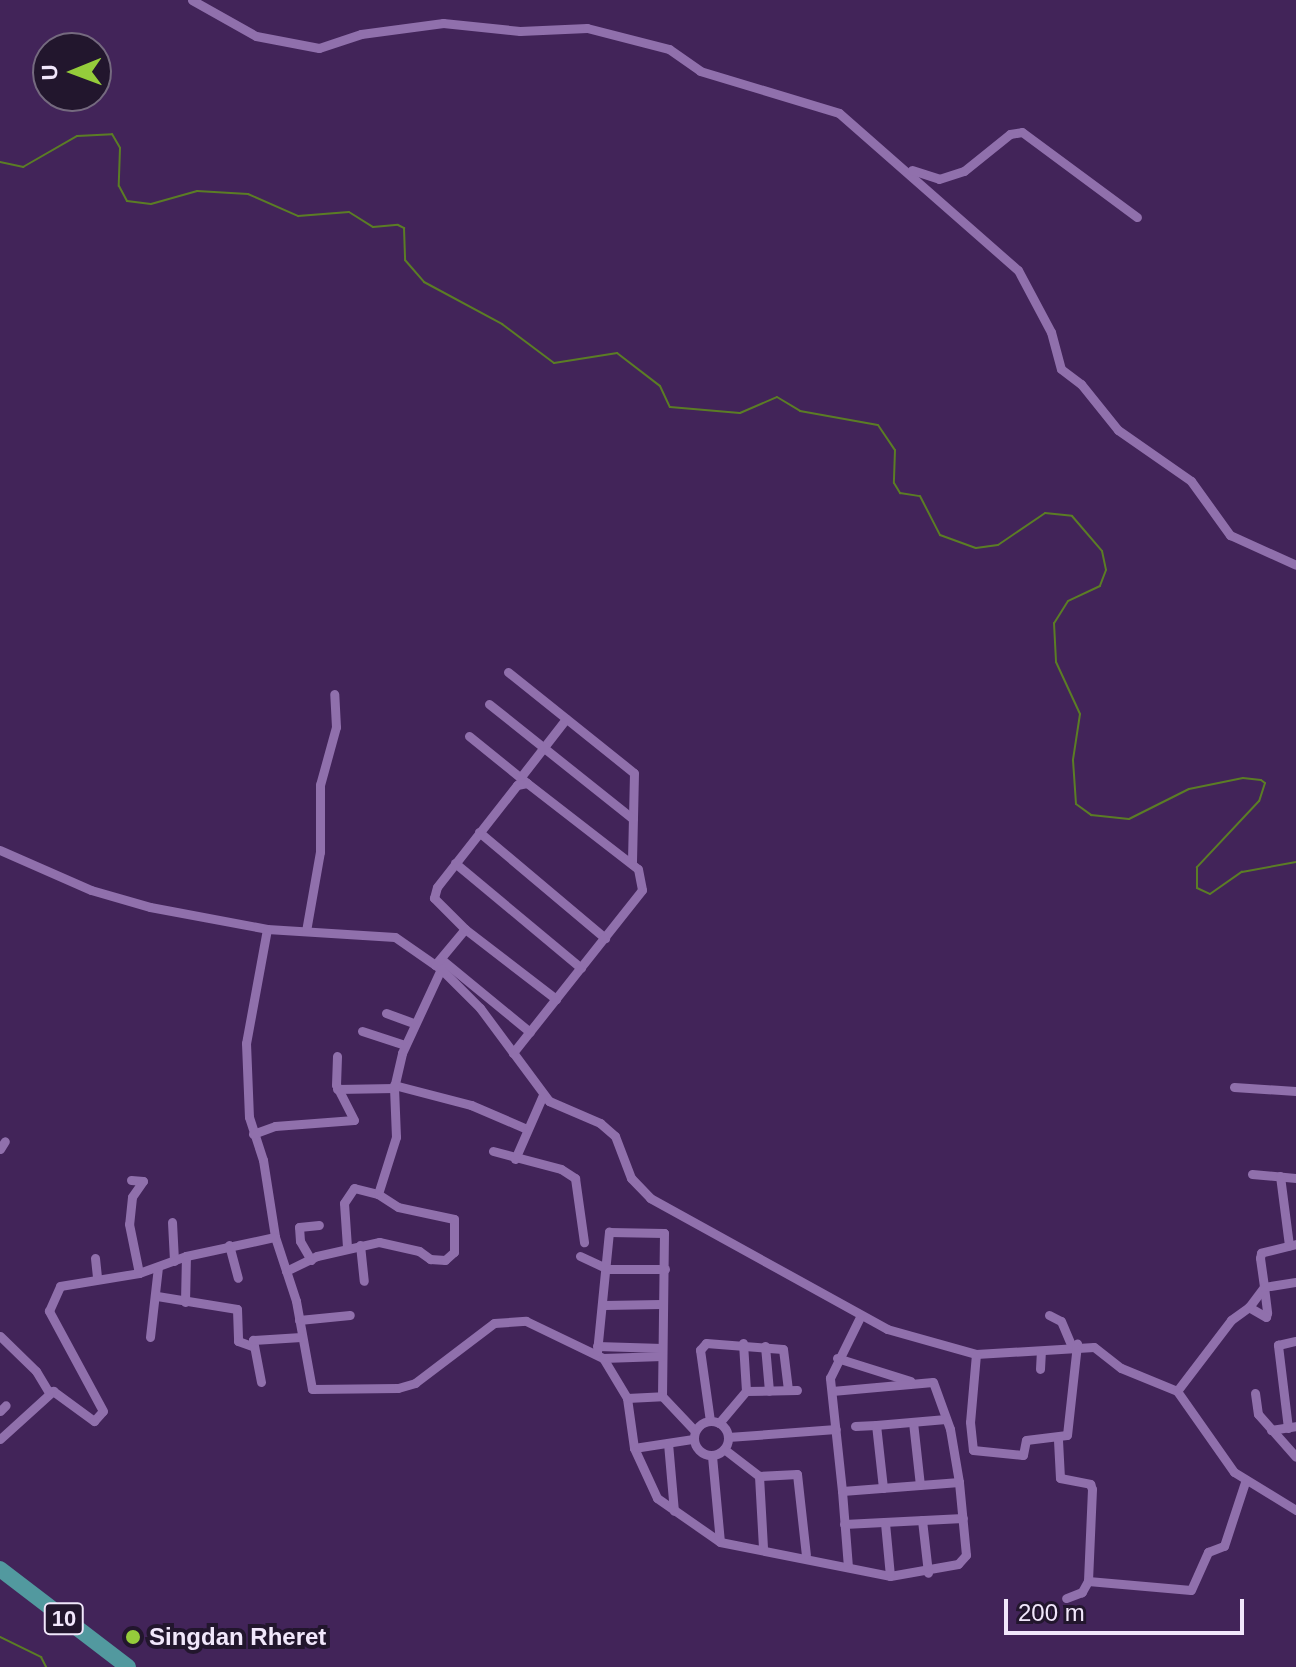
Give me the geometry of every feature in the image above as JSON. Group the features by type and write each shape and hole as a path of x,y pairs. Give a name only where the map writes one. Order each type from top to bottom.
{"highway":[{"name":"10","path":"0,1569 128,1667"}],"street":[{"path":"192,0 256,36 319,48 361,34 443,23 520,31 587,28 669,49 700,71 839,113 891,160 929,188 1018,270 1051,332 1061,369 1081,384 1118,430 1191,481 1230,535 1296,565"},
{"path":"891,160 939,179 964,171 1010,134 1022,132 1137,217"},
{"path":"508,672 634,773 632,864"},
{"path":"306,931 320,852 320,785 336,727 334,694"},
{"path":"489,704 633,819"},
{"path":"556,999 465,929 433,894 513,789 524,781 543,748 566,719"},
{"path":"469,736 632,864 642,876 642,890 513,1053"},
{"path":"479,832 605,938"},
{"path":"0,850 125,902 267,929 395,937 439,964 530,1032"},
{"path":"455,863 581,968"},
{"path":"267,929 246,1043 253,1134 263,1160 275,1237 299,1320 308,1383 315,1391 398,1388 415,1383 502,1320 526,1321 599,1352 662,1352"},
{"path":"378,1194 396,1137 394,1086 405,1045 439,964 465,929"},
{"path":"439,964 480,1008 543,1095 600,1123 615,1136 631,1178 650,1198 860,1317 976,1354 1041,1351 1074,1344 1094,1347 1121,1368 1177,1391 1245,1482 1296,1510"},
{"path":"386,1013 413,1023"},
{"path":"362,1031 405,1045"},
{"path":"253,1134 275,1126 354,1120 337,1089 337,1056"},
{"path":"337,1089 394,1086 471,1105 527,1129"},
{"path":"1234,1087 1296,1091"},
{"path":"515,1159 543,1095"},
{"path":"493,1151 561,1169 575,1178 584,1242"},
{"path":"1252,1174 1296,1177"},
{"path":"1249,1307 1266,1317 1261,1253 1293,1244 1280,1176"},
{"path":"131,1180 143,1181 132,1197 129,1229 139,1273"},
{"path":"286,1271 347,1247 382,1242 443,1260 454,1252 458,1225 454,1219 398,1207 378,1194 354,1188 346,1199 347,1247"},
{"path":"172,1222 174,1261"},
{"path":"311,1260 300,1241 299,1227 319,1225"},
{"path":"712,1456 699,1451 694,1435 662,1396 661,1304 665,1234 612,1232 599,1352 627,1398 634,1448 657,1498 720,1542 806,1555 890,1576 928,1573 962,1561 963,1518 959,1482 946,1419 933,1382 832,1391"},
{"path":"0,1439 49,1393 57,1391 94,1421 103,1411 48,1307 60,1286 139,1273 186,1256 275,1237"},
{"path":"229,1245 238,1278"},
{"path":"360,1245 364,1281"},
{"path":"185,1302 186,1256"},
{"path":"580,1256 608,1269 665,1269"},
{"path":"95,1258 97,1278"},
{"path":"150,1337 158,1267"},
{"path":"1177,1391 1231,1320 1249,1307 1264,1287 1296,1282"},
{"path":"157,1296 237,1309 238,1341 252,1346"},
{"path":"604,1305 661,1304"},
{"path":"299,1320 350,1315"},
{"path":"976,1354 970,1422 973,1450 1023,1455 1026,1440 1058,1440 1067,1433 1074,1344 1061,1321 1049,1315"},
{"path":"848,1567 832,1391 837,1358 860,1317"},
{"path":"0,1336 36,1371 49,1393"},
{"path":"261,1382 252,1346 255,1340 301,1337"},
{"path":"1271,1430 1292,1427 1278,1345 1296,1341"},
{"path":"743,1343 746,1391"},
{"path":"634,1448 694,1435 715,1422 746,1391 792,1390 786,1353 743,1343 701,1347 715,1422 728,1437"},
{"path":"765,1346 769,1391"},
{"path":"1040,1369 1041,1351"},
{"path":"837,1358 916,1382"},
{"path":"1255,1393 1255,1409 1296,1457"},
{"path":"627,1398 662,1396"},
{"path":"855,1426 946,1419"},
{"path":"913,1422 920,1485"},
{"path":"876,1425 883,1488"},
{"path":"728,1437 836,1429"},
{"path":"712,1456 724,1449 728,1437"},
{"path":"1058,1440 1060,1478 1091,1486 1088,1581 1082,1592 1066,1598"},
{"path":"668,1443 674,1511"},
{"path":"724,1449 759,1476 799,1477 806,1555"},
{"path":"712,1456 720,1542"},
{"path":"759,1476 763,1547"},
{"path":"842,1491 959,1482"},
{"path":"1088,1581 1191,1590 1208,1552 1224,1546 1245,1482"},
{"path":"844,1524 963,1518"},
{"path":"922,1520 928,1573"},
{"path":"885,1523 890,1576"}],"waterway":[{"path":"0,162 23,167 77,136 112,134 120,148 119,186 127,201 151,204 197,191 248,194 298,216 349,212 373,227 398,225 404,228 405,260 424,282 502,324 554,363 617,353 660,386 670,407 740,413 777,397 800,411 878,425 895,450 894,483 900,493 920,496 940,535 976,548 998,545 1045,513 1072,516 1102,551 1106,570 1100,586 1068,601 1054,623 1056,662 1080,714 1073,760 1076,804 1091,815 1129,819 1189,789 1243,778 1261,780 1265,783 1259,801 1197,867 1197,888 1210,894 1242,872 1296,862"},
{"path":"0,1637 41,1657 46,1667"}],"place":[{"name":"Singdan Rheret","path":"133,1637"}]}
